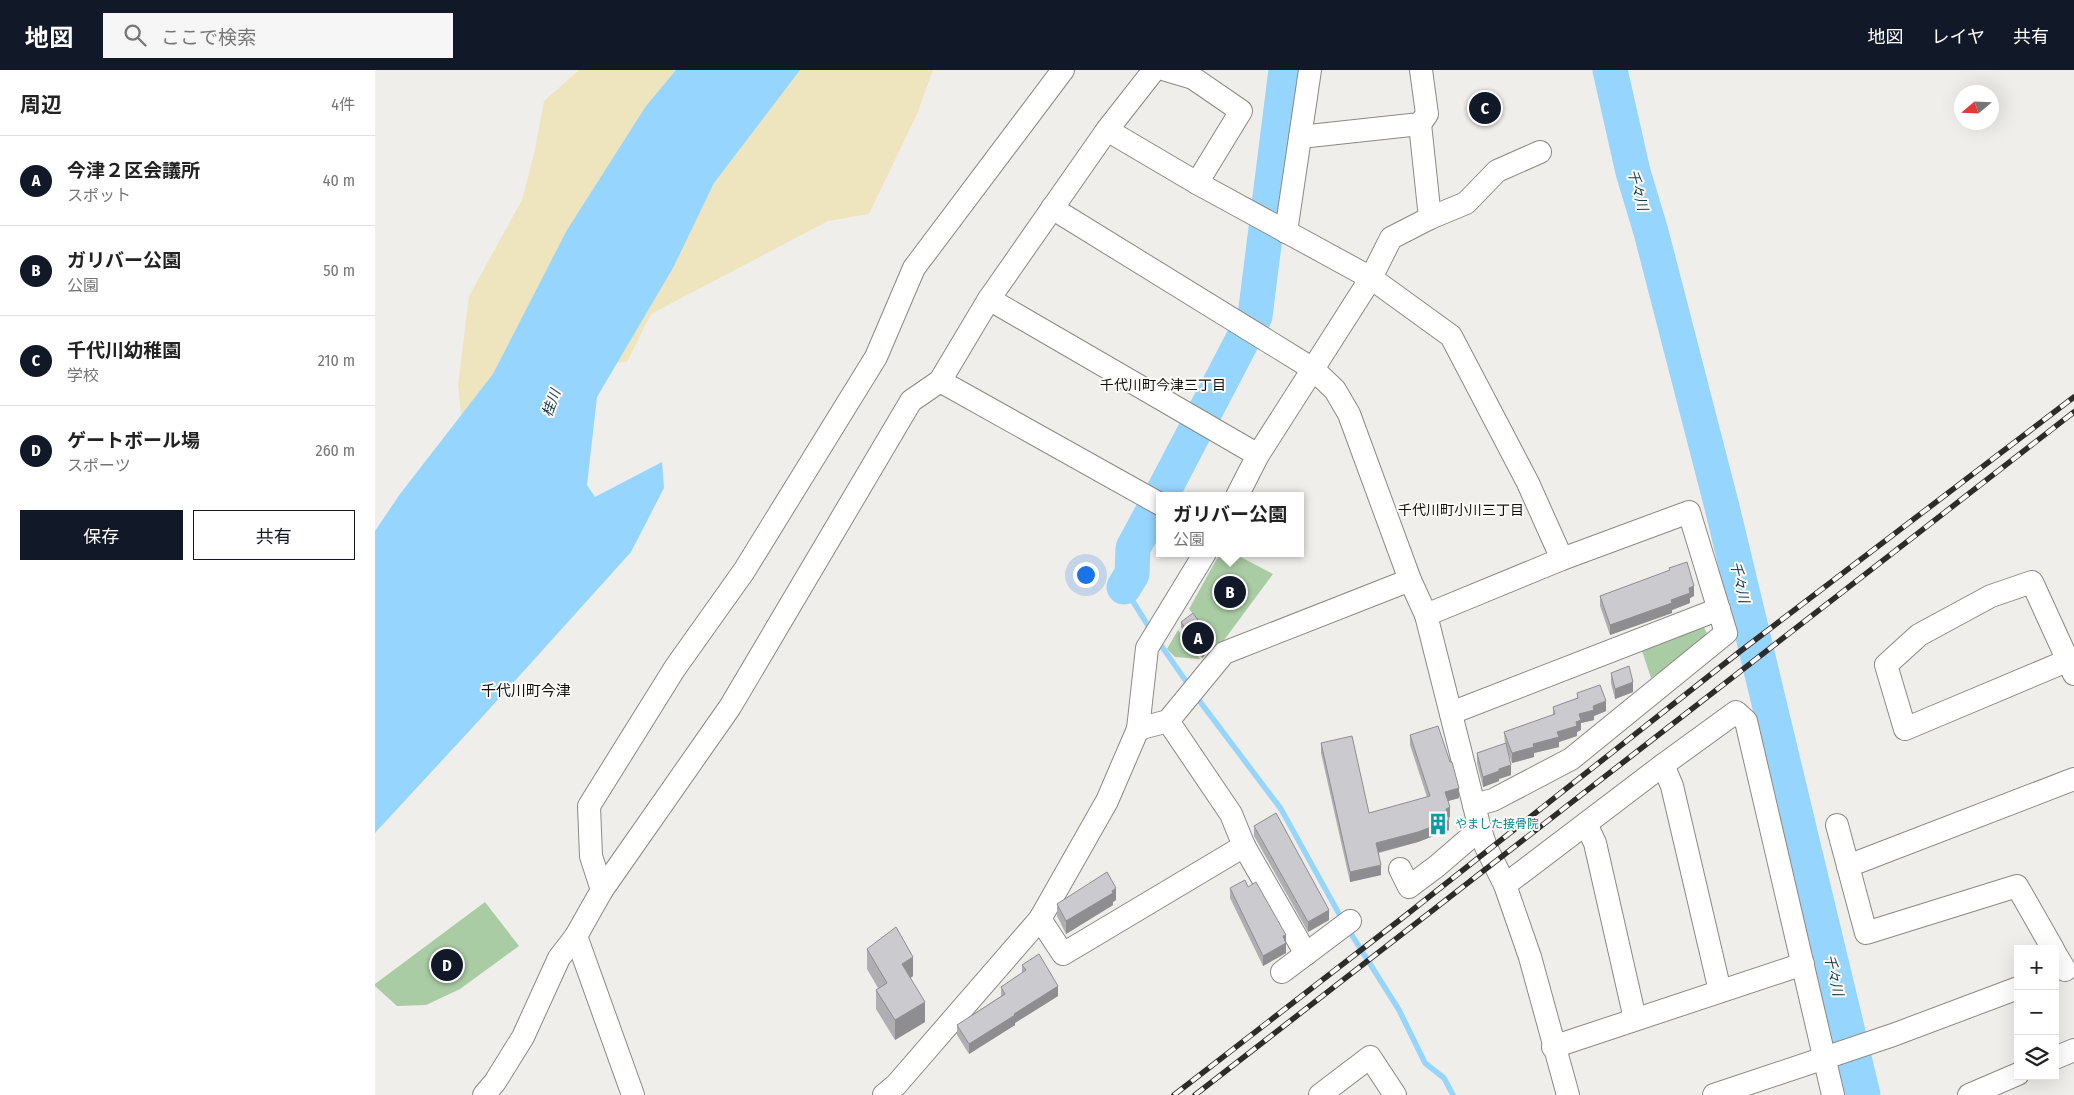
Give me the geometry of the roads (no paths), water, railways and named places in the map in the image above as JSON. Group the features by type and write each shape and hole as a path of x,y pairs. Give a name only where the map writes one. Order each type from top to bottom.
{"street":[{"path":"602,890 591,856 589,806 675,668 744,571 876,357 914,268 1063,70"},
{"path":"495,1091 559,958 576,936 602,890 730,707 911,401 940,381 989,299 1107,130 1154,70"},
{"path":"1167,70 1196,74 1241,111 1197,183"},
{"path":"1286,232 1310,70"},
{"path":"1421,70 1427,114 1419,124 1430,218"},
{"path":"1300,136 1419,124"},
{"path":"1107,130 1197,183 1371,278 1451,336 1528,483 1562,559"},
{"path":"1239,492 1259,454 1371,278 1391,238 1430,218 1466,203 1497,171 1540,152"},
{"path":"1052,208 1313,369 1335,390 1349,414 1410,580 1426,615 1480,829 1486,847 1505,885 1530,957 1553,1047 1568,1095"},
{"path":"989,299 1259,454"},
{"path":"940,381 1156,502"},
{"path":"1426,615 1562,559 1689,512 1726,633 1571,758 1493,800 1474,805"},
{"path":"884,1095 895,1086 1040,919 1107,801 1138,729 1147,648 1203,557"},
{"path":"1138,729 1169,721 1223,653 1410,580"},
{"path":"2032,582 2071,667 1905,729 1886,665 1919,635 1991,596 2032,582"},
{"path":"1451,713 1719,609"},
{"path":"1505,885 1736,712 1746,721 1803,964 1830,1056 1833,1095"},
{"path":"1169,721 1231,814 1244,846 1306,954"},
{"path":"1663,765 1672,786 1720,991"},
{"path":"1848,866 2074,779"},
{"path":"1587,824 1595,843 1635,1019"},
{"path":"1837,824 1866,933 2017,886 2051,945"},
{"path":"1400,869 1409,887 1480,829"},
{"path":"1040,919 1063,954 1244,846"},
{"path":"1281,972 1346,924"},
{"path":"576,936 633,1095"},
{"path":"1553,1047 1803,964"},
{"path":"1714,1095 1893,1035 2014,990"},
{"path":"2059,1056 2074,1050"},
{"path":"1320,1095 1370,1057 1395,1095"},
{"path":"1969,1095 2014,1076"}],"water":[{"name":"桂川","path":"676,70 800,70 714,183 673,268 597,397 587,485 595,497 662,462 664,488 631,552 375,833 375,531 400,494 493,374 567,230 646,106"}],"waterway":[{"path":"1163,492 1255,316 1286,70"},
{"name":"千々川","path":"1610,70 1633,172 1651,232 1722,507 1863,1095"},
{"path":"1124,587 1132,574 1133,548 1156,505"},
{"path":"1124,587 1152,632"},
{"path":"1158,641 1190,687"},
{"path":"1195,695 1281,809 1343,921"},
{"path":"1348,929 1399,1010 1425,1063 1444,1078 1453,1095"}],"railway":[{"path":"1174,1095 1738,653 2074,397"},
{"path":"1195,1095 2074,412"}],"place":[{"name":"千代川幼稚園","path":"1485,108"},
{"name":"ガリバー公園","path":"1230,592"},
{"name":"今津２区会議所","path":"1198,638"},
{"name":"やました接骨院","path":"1438,824"},
{"name":"ゲートボール場","path":"447,965"}],"district":[{"name":"千代川町今津三丁目","path":"1163,385"},
{"name":"千代川町小川三丁目","path":"1461,510"},
{"name":"千代川町今津","path":"526,691"}]}
